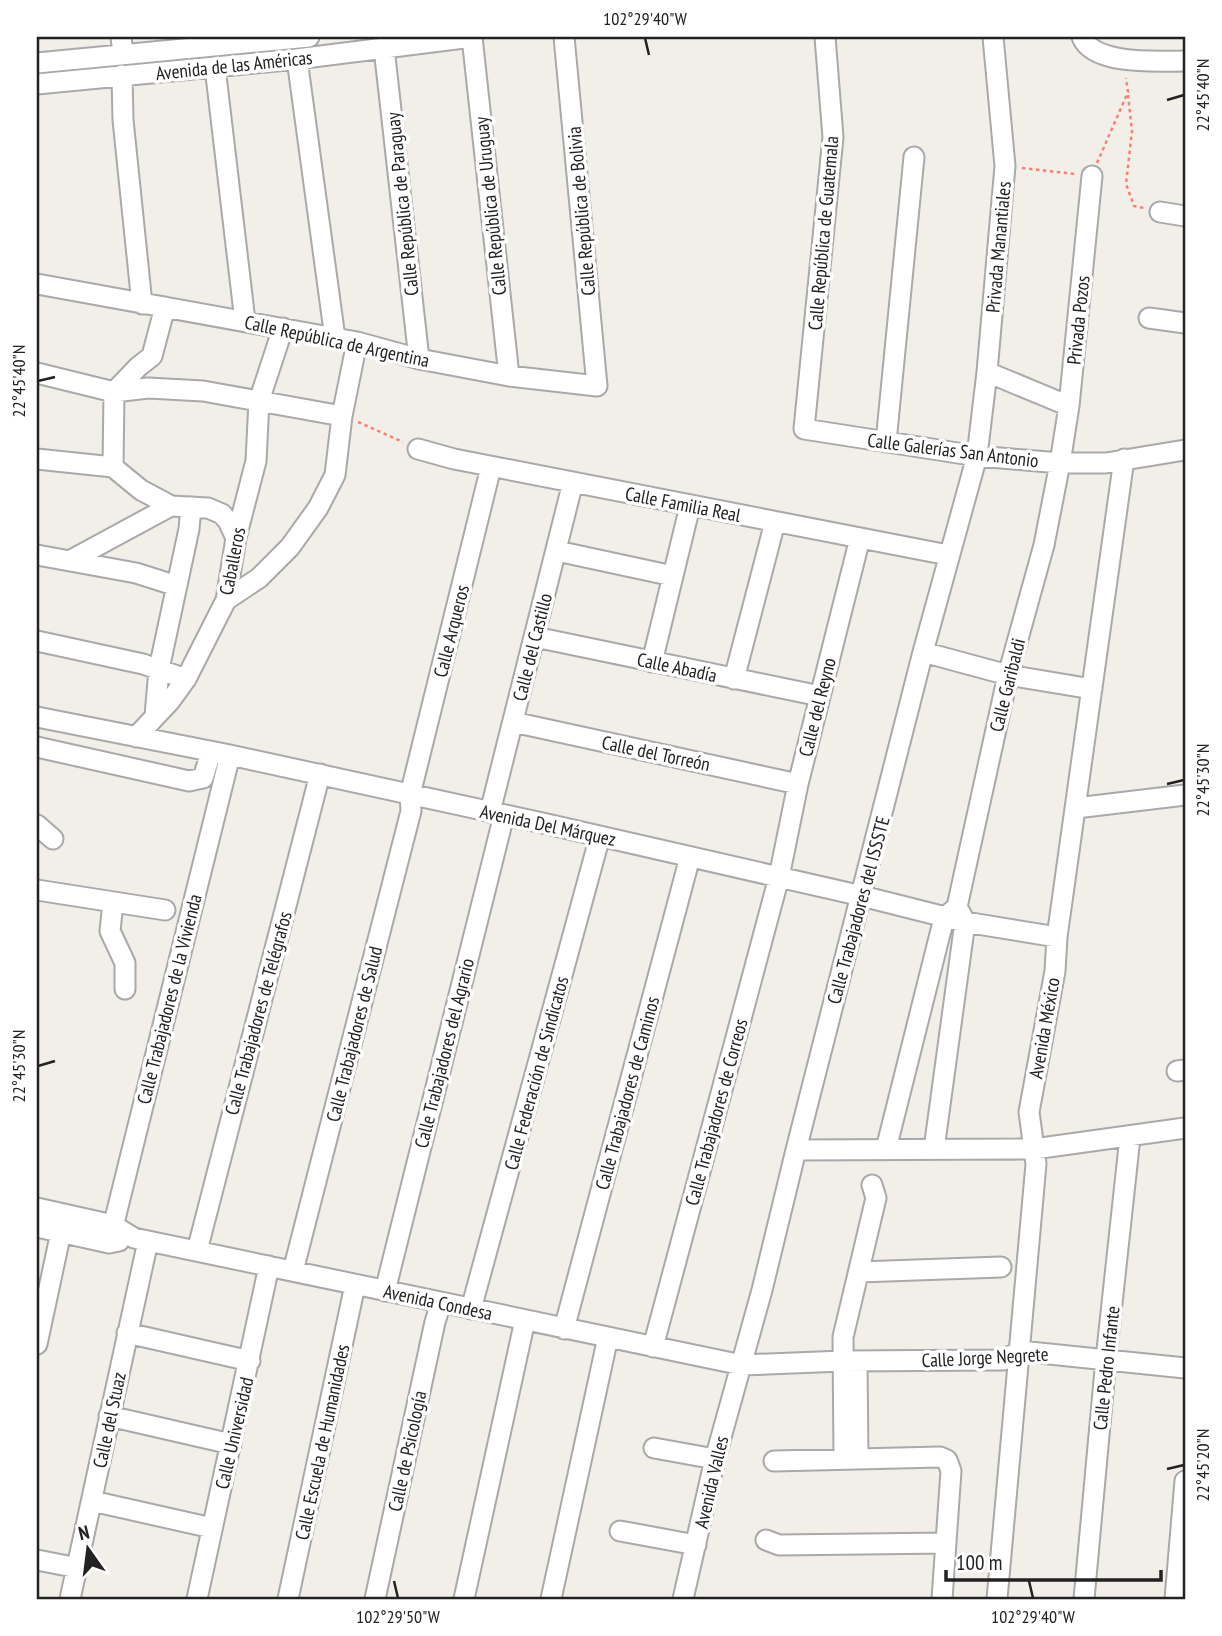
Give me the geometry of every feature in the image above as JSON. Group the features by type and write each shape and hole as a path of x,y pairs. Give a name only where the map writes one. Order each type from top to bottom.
{"street":[{"name":"Avenida de las Américas","path":"37,84 298,59 472,37"},
{"name":"Calle República de Uruguay","path":"472,37 509,376"},
{"name":"Calle República de Bolivia","path":"564,37 597,386"},
{"name":"Calle República de Guatemala","path":"804,429 833,137 825,37"},
{"name":"Privada Manantiales","path":"976,456 987,372 1005,166 993,37"},
{"path":"1082,37 1085,43 1102,54 1125,60 1185,61"},
{"name":"Avenida de las Américas","path":"37,63 122,46 295,38"},
{"name":"Calle República de Paraguay","path":"384,48 418,359"},
{"path":"298,59 335,338"},
{"path":"215,67 245,321"},
{"path":"122,75 123,120 142,304"},
{"path":"886,442 914,157"},
{"name":"Privada Pozos","path":"1060,463 1069,406 1092,176"},
{"path":"1160,212 1185,216"},
{"name":"Calle República de Argentina","path":"37,284 357,342 418,359 509,376 597,386"},
{"path":"113,467 114,392 152,356 165,307"},
{"path":"1149,318 1185,323"},
{"name":"Caballeros","path":"136,737 186,679 226,600 236,538 256,461 260,401 283,328"},
{"path":"226,600 267,570 290,547 318,508 335,475 342,416 357,342"},
{"path":"987,372 1069,406"},
{"path":"37,373 114,392 148,388 202,391 342,416"},
{"name":"Calle Galerías San Antonio","path":"804,429 976,456 1060,463 1106,463 1185,450"},
{"name":"Calle Familia Real","path":"418,449 492,467 948,555"},
{"name":"Calle Trabajadores del ISSSTE","path":"742,1365 923,652 976,456"},
{"path":"37,459 113,467 141,490 190,507 222,514 236,538"},
{"name":"Avenida México","path":"997,1599 1037,1164 1029,1112 1055,971 1057,937 1124,459"},
{"name":"Calle Garibaldi","path":"886,1149 955,916 1008,675 1044,545 1060,463"},
{"name":"Calle Arqueros","path":"410,795 492,467"},
{"name":"Calle del Castillo","path":"497,813 513,722 573,482"},
{"path":"71,560 190,507 246,497"},
{"path":"652,662 690,506"},
{"path":"155,716 159,669 189,529 190,507"},
{"path":"734,679 775,522"},
{"name":"Calle del Reyno","path":"779,877 782,855 860,538"},
{"path":"557,551 673,576"},
{"path":"37,555 136,573 177,586"},
{"name":"Calle Abadía","path":"535,637 820,696"},
{"path":"37,641 159,669 186,679"},
{"path":"923,652 1008,675 1092,689"},
{"name":"Avenida Del Márquez","path":"37,717 320,774 1057,937"},
{"name":"Calle del Torreón","path":"513,722 799,784"},
{"path":"37,747 189,781 203,778 220,753"},
{"name":"Calle Trabajadores de la Vivienda","path":"111,1234 220,753"},
{"name":"Calle Trabajadores de Telégrafos","path":"197,1251 320,774"},
{"name":"Calle Trabajadores de Salud","path":"293,1271 411,811 410,795"},
{"path":"1076,808 1185,795"},
{"name":"Calle Trabajadores del Agrario","path":"385,1292 497,813"},
{"path":"37,825 52,839"},
{"name":"Calle Federación de Sindicatos","path":"471,1309 600,836"},
{"name":"Calle Trabajadores de Caminos","path":"564,1329 690,856"},
{"name":"Calle Trabajadores de Correos","path":"653,1347 779,877"},
{"path":"37,890 165,910"},
{"path":"113,902 110,931 125,963 125,989"},
{"name":"Calle Garibaldi","path":"934,1149 955,916"},
{"path":"796,1150 1034,1149 1185,1128"},
{"name":"Calle Pedro Infante","path":"1084,1599 1130,1137"},
{"path":"851,1459 850,1361 843,1337 876,1198 872,1185"},
{"name":"Avenida Condesa","path":"37,1208 111,1234"},
{"name":"Avenida Condesa","path":"37,1227 61,1232 111,1234 141,1239 742,1365"},
{"path":"37,1344 61,1232"},
{"name":"Calle del Stuaz","path":"70,1599 127,1333 141,1239"},
{"name":"Calle Universidad","path":"198,1599 269,1266"},
{"path":"859,1272 1001,1267"},
{"name":"Calle Escuela de Humanidades","path":"288,1599 355,1285"},
{"name":"Calle de Psicología","path":"375,1599 441,1303"},
{"path":"464,1599 525,1320"},
{"path":"127,1333 250,1360"},
{"path":"551,1599 608,1337"},
{"name":"Calle Jorge Negrete","path":"742,1365 1003,1360 1020,1351 1185,1368"},
{"name":"Avenida Valles","path":"683,1599 715,1459 742,1365"},
{"path":"109,1416 231,1444"},
{"path":"654,1448 715,1459"},
{"path":"774,1461 940,1457 947,1460 951,1471 942,1599"},
{"path":"1175,1599 1185,1481"},
{"path":"92,1501 212,1528"},
{"path":"620,1531 696,1545"},
{"path":"766,1540 779,1545 946,1543"},
{"path":"37,1560 78,1568"}],"path":[{"path":"1125,60 1132,131 1126,184 1134,206 1160,212"},
{"path":"1005,166 1092,176 1128,92"},
{"path":"342,416 418,449"}]}
